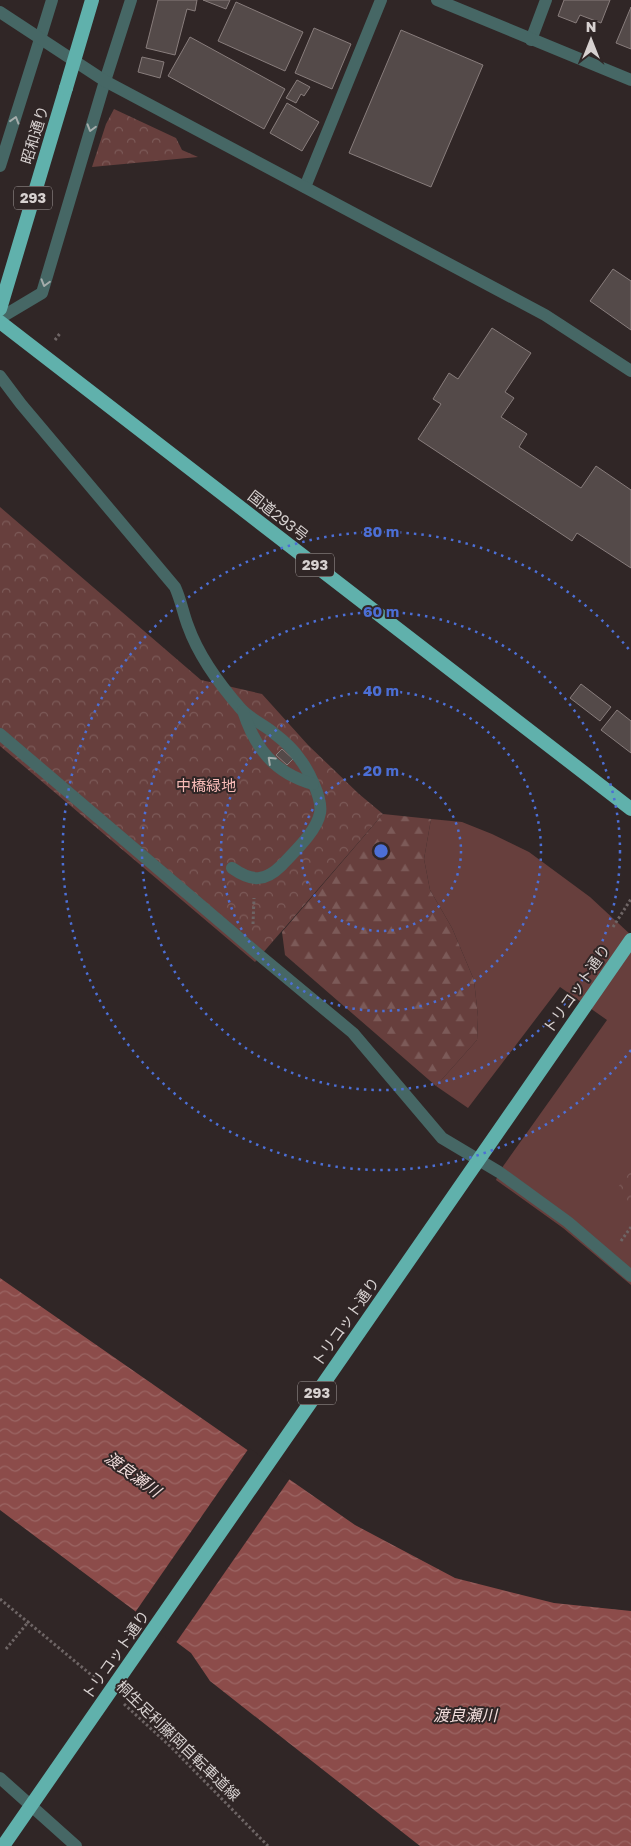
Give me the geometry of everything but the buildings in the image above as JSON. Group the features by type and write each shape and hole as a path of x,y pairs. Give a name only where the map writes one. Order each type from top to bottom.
{"highway":[{"name":"昭和通り","path":"0,309 92,0"},
{"name":"国道293号","path":"0,322 631,808"},
{"name":"トリコット通り","path":"3,1846 631,940"}],"street":[{"path":"0,166 52,0"},
{"path":"0,318 42,293 131,0"},
{"path":"305,187 381,0"},
{"path":"437,0 631,80"},
{"path":"532,40 546,0"},
{"path":"0,12 105,81 545,314 631,371"},
{"path":"0,376 175,587 182,603 188,626 203,659 243,711 258,746 272,762 300,780 313,784"},
{"path":"232,868 243,875 255,879 272,874 314,829 320,815 321,804 299,758 288,745 263,724 243,711"},
{"path":"0,734 353,1033 442,1138 507,1177 568,1222 631,1276"},
{"path":"0,1778 76,1846"}],"path":[{"path":"255,879 252,921 258,954"},
{"name":"桐生足利藤岡自転車道線","path":"0,1599 29,1621 98,1681"},
{"path":"6,1649 29,1621"},
{"name":"桐生足利藤岡自転車道線","path":"120,1701 171,1747 268,1846"}],"green space":[{"path":"114,109 176,138 182,150 198,157 92,167 106,124"},
{"name":"中橋緑地","path":"0,507 201,680 262,694 308,745 359,794 383,814 255,962 0,746"},
{"path":"383,814 431,819 424,859 430,890 452,928 474,980 478,1017 477,1040 436,1086 285,955 282,932"},
{"path":"431,819 462,822 529,852 590,897 631,935 631,1285 563,1228 496,1180 499,1172 607,1020 560,987 468,1108 436,1086 477,1040 478,1017 474,980 452,928 430,890 424,859"},
{"path":"631,1171 631,1204 621,1207 618,1187"}],"water":[{"name":"渡良瀬川","path":"0,1278 355,1525 455,1578 554,1603 631,1611 631,1846 420,1846 210,1681 191,1653 0,1510"}],"pier":[{"path":"249,1448 291,1477 175,1644 134,1614"}]}
